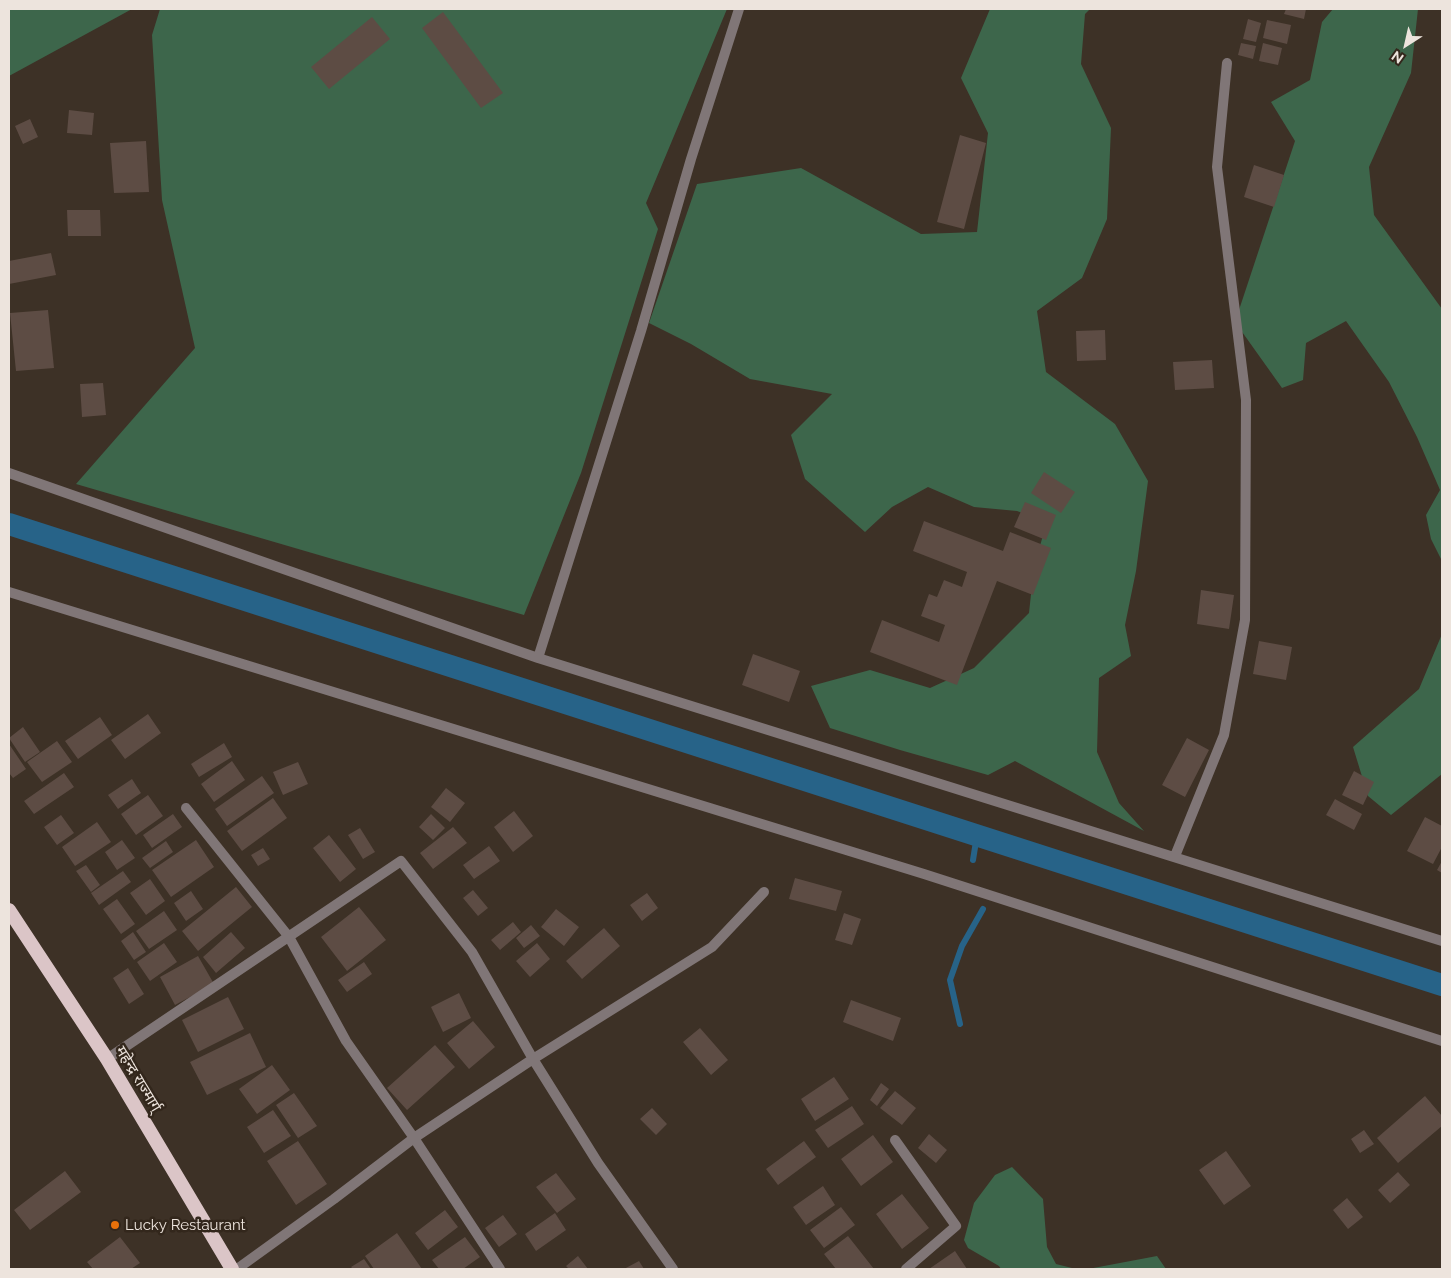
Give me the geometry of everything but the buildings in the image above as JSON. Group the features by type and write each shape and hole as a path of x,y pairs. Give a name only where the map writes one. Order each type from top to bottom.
{"highway":[{"name":"महेन्द्र राज्मार्ग्","path":"9,910 107,1059 232,1269"}],"street":[{"path":"538,658 642,331 691,159 739,9"},
{"path":"1175,856 1224,735 1245,620 1246,400 1216,166 1227,63"},
{"path":"9,473 538,658 1442,941"},
{"path":"9,592 924,874 1442,1041"},
{"path":"186,808 288,937 346,1042 414,1138 500,1269"},
{"path":"107,1059 401,861 472,952 533,1059 598,1163 673,1269"},
{"path":"237,1269 414,1138 533,1059 712,947 764,892"},
{"path":"895,1140 956,1226 906,1269"}],"green space":[{"path":"9,9 132,9 9,76"},
{"path":"160,9 727,9 646,203 658,229 581,473 524,615 76,484 195,348 162,200 152,35"},
{"path":"990,9 1090,9 1085,14 1081,64 1111,128 1107,219 1082,278 1037,311 1046,372 1115,424 1148,481 1136,571 1125,625 1131,656 1099,678 1097,752 1119,803 1144,831 1015,761 988,775 830,728 811,686 870,670 930,688 974,668 1029,613 1034,566 1047,522 1017,511 974,507 928,487 892,507 865,532 805,479 791,435 832,394 750,379 691,344 649,323 697,184 801,168 921,234 977,232 988,133 961,78"},
{"path":"1333,9 1418,9 1411,73 1369,167 1374,215 1442,309 1442,561 1431,539 1426,515 1440,490 1417,437 1389,382 1346,321 1306,343 1303,380 1282,388 1235,322 1295,141 1271,102 1310,80 1322,22"},
{"path":"1442,634 1442,774 1391,815 1368,796 1353,747 1419,689"},
{"path":"1012,1167 1043,1199 1047,1247 1056,1264 1076,1269 1001,1269 968,1248 964,1240 974,1203 995,1175"},
{"path":"1157,1256 1166,1269 1088,1269"}],"waterway":[{"path":"9,524 1442,985"},
{"path":"973,860 977,835"},
{"path":"960,1024 950,980 962,946 983,909"}],"place":[{"name":"Lucky Restaurant","path":"115,1225"}]}
